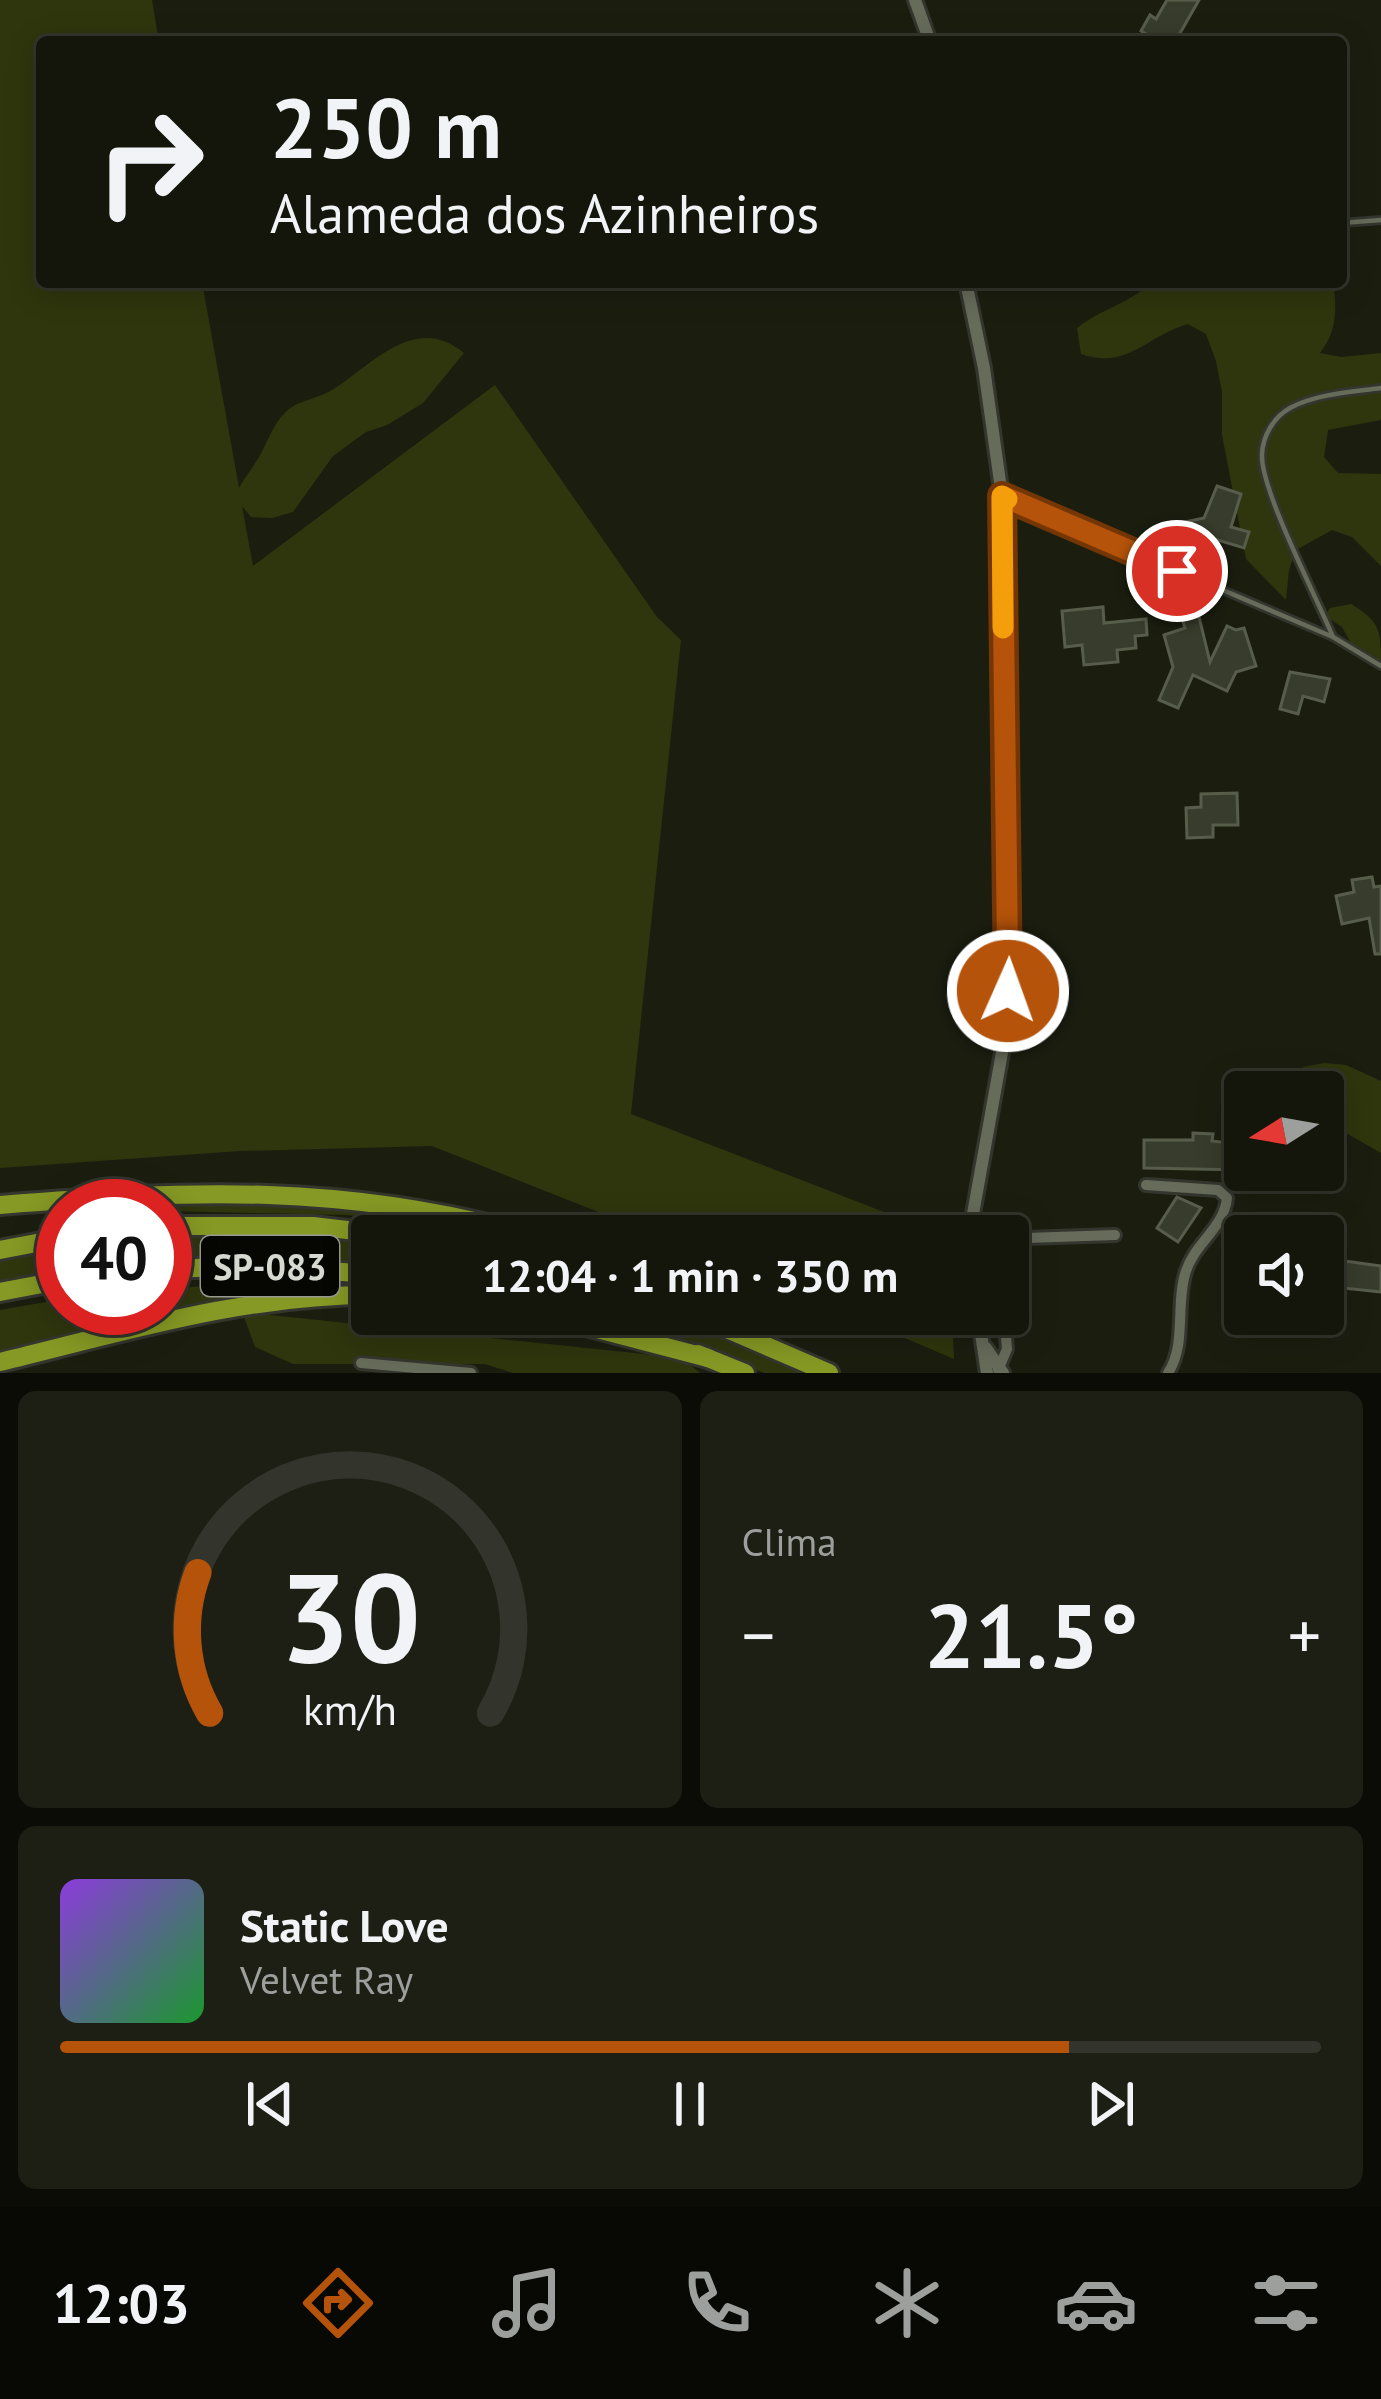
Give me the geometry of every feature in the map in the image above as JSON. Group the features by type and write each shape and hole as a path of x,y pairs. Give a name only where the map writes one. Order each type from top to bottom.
{"highway":[{"path":"0,1205 172,1192 268,1192 387,1203 440,1215"},
{"name":"SP-083","path":"192,1226 351,1230"},
{"path":"0,1250 36,1243"},
{"name":"SP-083","path":"192,1268 255,1266 351,1273"},
{"path":"0,1292 36,1285"},
{"path":"0,1362 241,1304 351,1295"},
{"path":"620,1335 708,1358"},
{"path":"644,1335 745,1373"},
{"path":"741,1335 830,1373"},
{"path":"766,1335 842,1373"}],"street":[{"path":"915,0 928,36"},
{"path":"967,288 1002,496 1008,991 1003,1047 973,1215"},
{"path":"1146,1185 1218,1190 1227,1198 1225,1214 1187,1265 1180,1291 1176,1360 1168,1373"},
{"path":"1029,1238 1115,1235"},
{"path":"981,1335 996,1372"},
{"path":"996,1372 1007,1349 1006,1335"},
{"path":"362,1363 471,1373"}],"lane":[{"path":"1347,223 1381,220"},
{"path":"1333,637 1267,484 1262,454 1268,430 1293,405 1381,388"},
{"path":"1002,496 1333,637 1381,666"}],"green space":[{"path":"0,0 152,0 158,36 36,36 36,288 203,288 239,488 278,422 294,406 332,390 378,356 411,340 446,342 464,353 423,403 366,432 333,456 293,512 251,517 242,506 253,566 495,385 657,617 681,640 631,1114 892,1215 606,1215 432,1146 240,1151 0,1168"},
{"path":"1144,288 1334,288 1334,319 1320,353 1341,357 1381,353 1381,420 1328,430 1324,457 1338,473 1381,474 1381,566 1352,537 1332,530 1296,550 1286,600 1246,559 1222,435 1222,392 1206,334 1188,324 1124,355 1097,358 1081,354 1077,328"},
{"path":"1351,604 1377,629 1381,665 1353,647 1342,627 1325,616 1330,608"},
{"path":"1346,1065 1381,1081 1381,1153 1344,1132 1344,1071 1302,1071 1303,1067"},
{"path":"300,1199 407,1215 192,1212 192,1202"},
{"path":"255,1234 351,1241 351,1266 192,1263 192,1236"},
{"path":"36,1252 36,1278 0,1285 0,1258"},
{"path":"260,1284 349,1288 192,1307 192,1287"},
{"path":"36,1304 36,1335 82,1335 0,1356 0,1310"},
{"path":"260,1314 351,1323 351,1335 461,1335 682,1358 700,1373 513,1373 485,1364 293,1364 255,1347 244,1317"},
{"path":"663,1335 720,1335 810,1373 765,1373"},
{"path":"897,1335 953,1335 954,1359"}],"building":[{"path":"1167,0 1199,0 1178,36 1150,36 1141,31 1150,15 1156,19"},
{"path":"1217,486 1241,494 1231,527 1249,532 1244,548 1211,538 1204,545 1188,540 1185,522 1204,518"},
{"path":"1194,596 1210,662 1227,626 1244,628 1256,666 1236,672 1227,691 1193,675 1178,708 1159,700 1173,667 1164,635 1185,628 1177,602"},
{"path":"1103,607 1104,623 1146,619 1147,635 1135,636 1136,648 1117,650 1118,662 1084,665 1082,645 1065,647 1062,611"},
{"path":"1290,672 1330,679 1324,702 1303,696 1298,714 1280,709"},
{"path":"1237,793 1238,825 1213,825 1213,837 1187,838 1186,808 1201,807 1201,794"},
{"path":"1372,877 1374,887 1381,886 1381,954 1375,954 1369,918 1342,924 1336,896 1354,892 1352,880"},
{"path":"1193,1133 1213,1134 1212,1141 1224,1142 1224,1170 1144,1168 1144,1140 1193,1140"},
{"path":"1177,1197 1201,1208 1178,1242 1157,1228"},
{"path":"1344,1261 1381,1266 1381,1292 1344,1288"}],"slow traffic":[{"path":"1003,628 1002,496 1007,499"}],"route":[{"path":"1008,991 1002,496 1177,571"}]}
